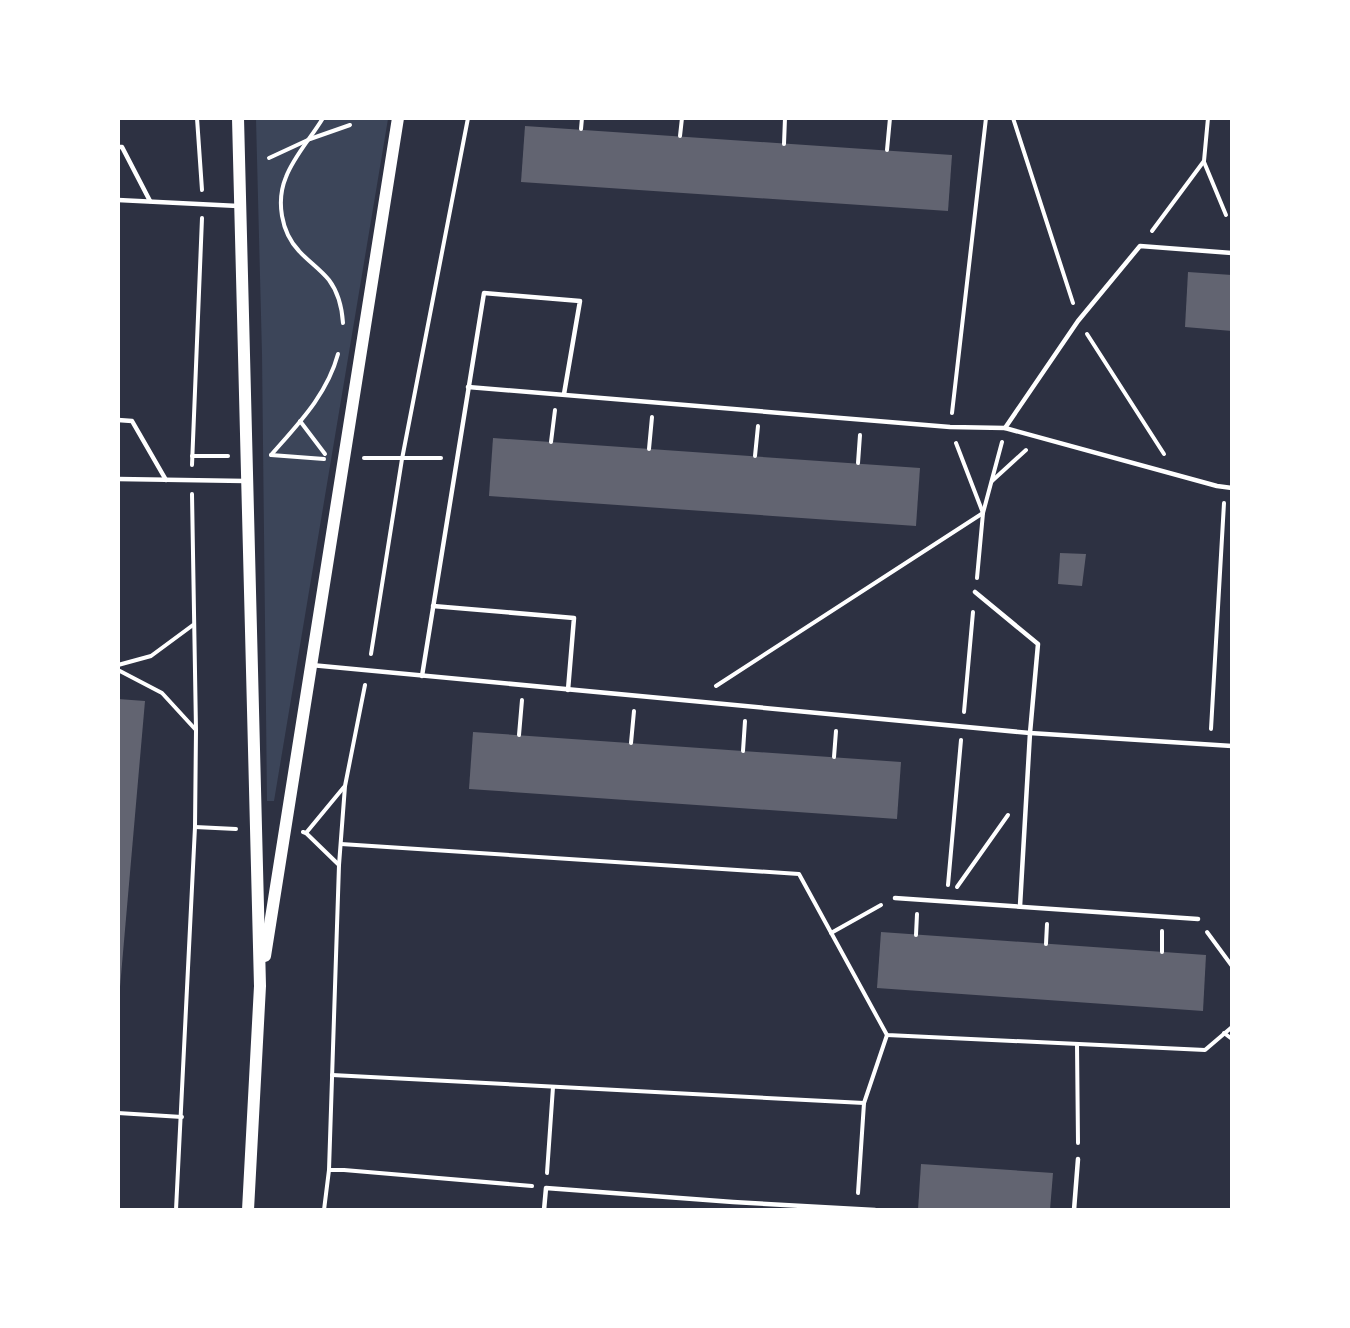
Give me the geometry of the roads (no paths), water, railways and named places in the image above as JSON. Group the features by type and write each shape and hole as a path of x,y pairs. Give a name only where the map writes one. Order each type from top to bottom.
{"main road":[{"path":"238,118 260,986 248,1209"},
{"path":"260,986 398,118"}],"lane":[{"path":"118,147 122,147 150,201"},
{"path":"118,200 241,206"},
{"path":"1005,429 1078,321 1140,246 1232,253"},
{"path":"422,676 484,293 580,301 564,394"},
{"path":"468,387 950,427 1005,429 1232,488"},
{"path":"118,420 132,421 166,480"},
{"path":"118,479 248,481"},
{"path":"975,592 1038,644 1030,733 1020,906"},
{"path":"434,606 574,618 568,690"},
{"path":"311,665 1030,733 1232,746"},
{"path":"896,898 1198,919"},
{"path":"1074,1209 1078,1159"},
{"path":"544,1209 546,1188 733,1202 875,1209"},
{"path":"733,1202 733,1209"}]}
